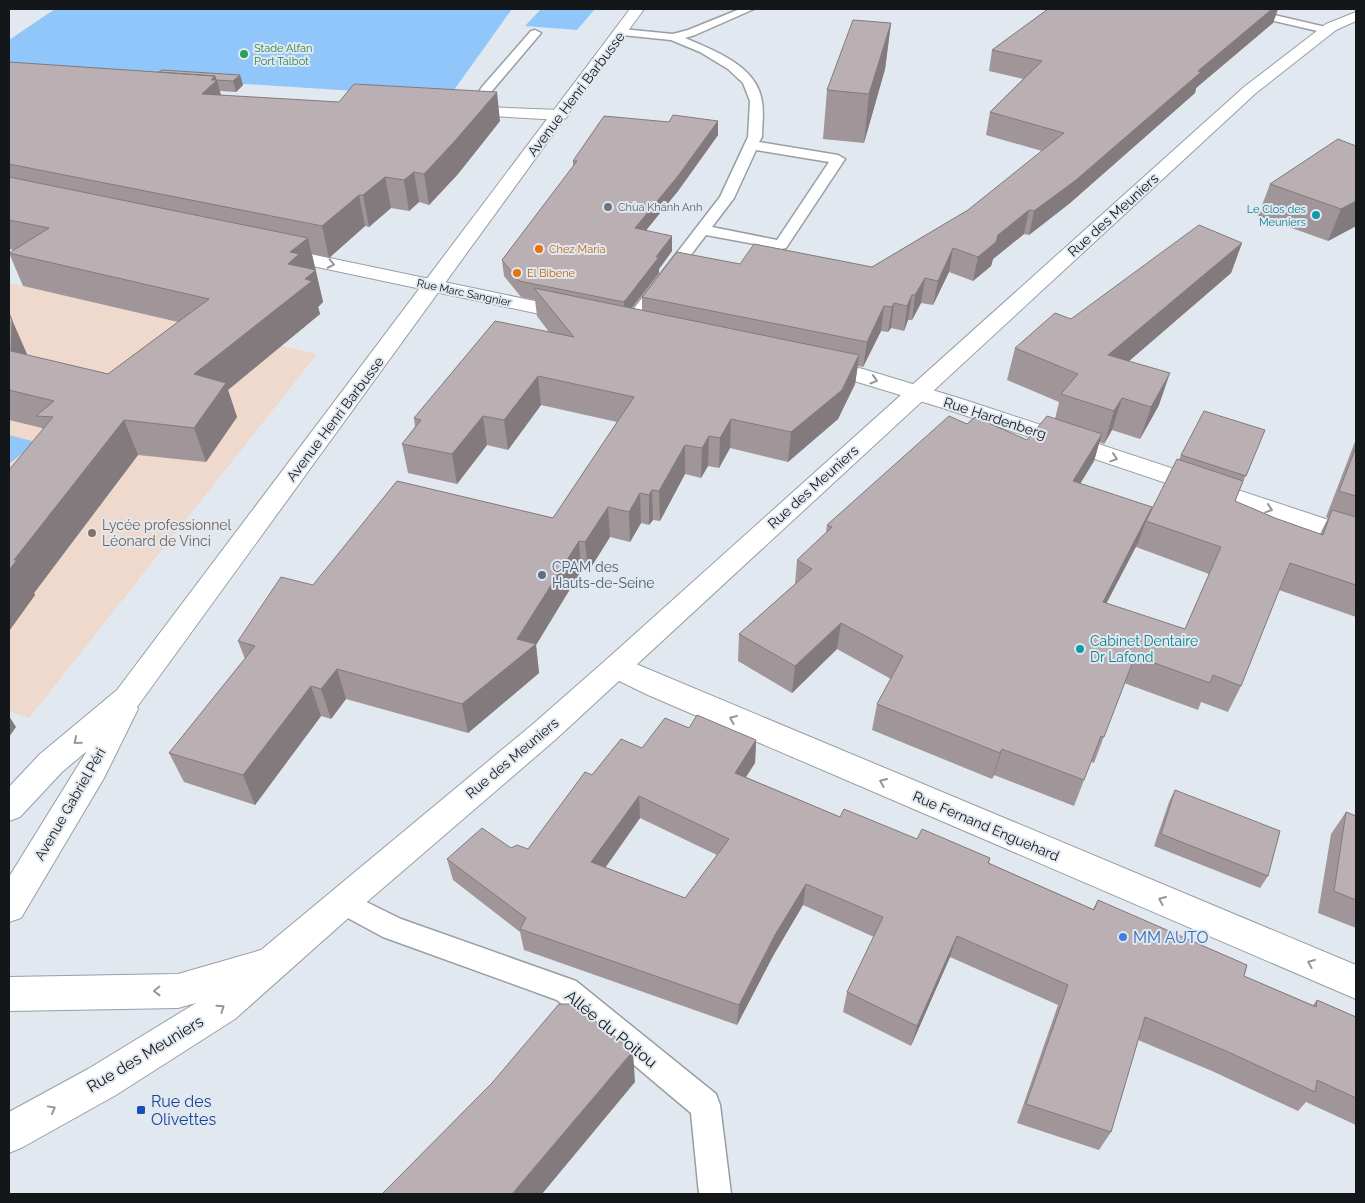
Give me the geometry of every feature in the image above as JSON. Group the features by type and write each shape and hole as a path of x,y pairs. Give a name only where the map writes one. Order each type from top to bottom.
{"street":[{"name":"Avenue Henri Barbusse","path":"9,808 51,763 128,698 622,32 637,9"},
{"name":"Rue des Meuniers","path":"9,1133 102,1082 222,1007 342,902 537,738 617,667 1250,90 1326,30 1356,16"},
{"path":"443,112 472,111 560,115"},
{"name":"Rue Marc Sangnier","path":"260,250 619,325"},
{"path":"798,362 855,374 919,393"},
{"name":"Rue Hardenberg","path":"919,393 1356,538"},
{"name":"Rue Fernand Enguehard","path":"617,667 658,687 1356,982"},
{"name":"Avenue Gabriel Péri","path":"9,907 93,769 128,698"},
{"name":"Rue des Meuniers","path":"9,994 178,991 272,964"}],"lane":[{"path":"674,38 749,9"},
{"path":"1236,9 1326,30"},
{"path":"619,325 704,230 728,198 755,137 756,102 748,82 732,66 704,50 674,38 622,32"},
{"path":"472,111 486,90 535,33"},
{"path":"704,230 780,245 838,159 751,145"},
{"name":"Allée du Poitou","path":"342,902 393,928 566,990 705,1105 715,1194"}],"shaded area":[{"name":"Stade Alfan Port Talbot","path":"55,9 512,9 449,97 9,69 9,40"},
{"path":"541,9 595,9 577,30 525,26"},
{"name":"Lycée professionnel Léonard de Vinci","path":"9,283 317,354 29,718 9,711"},
{"path":"9,435 36,442 9,464"}],"building":[{"path":"1048,9 1272,9 1198,71 1201,72 1076,180 1034,211 1029,210 998,235 996,242 978,257 953,248 938,281 925,278 915,295 912,295 907,306 894,303 892,307 884,306 867,342 642,297 677,252 740,264 754,244 872,267 968,210 1064,133 990,112 1042,61 992,50"},
{"path":"853,20 891,23 869,94 827,90"},
{"path":"9,62 215,76 211,80 217,80 202,94 339,102 354,84 497,92 424,174 414,172 404,180 385,177 363,195 359,195 322,226 9,164"},
{"path":"162,70 240,75 233,81 216,80 215,76 159,72"},
{"path":"673,115 718,121 678,176 635,228 672,236 656,257 659,257 624,302 519,281 502,260 577,161 573,161 604,116 669,122"},
{"path":"1338,139 1356,146 1356,201 1341,209 1270,184"},
{"path":"9,177 308,238 290,252 299,254 288,264 316,270 305,279 312,281 194,374 226,383 194,428 124,420 14,560 17,560 9,570 9,470 53,417 36,416 54,401 9,390 9,313 12,320 11,351 108,374 209,299 9,253 49,228 9,220"},
{"path":"1199,225 1242,243 1108,355 1170,373 1151,407 1122,398 1114,411 1061,394 1078,374 1015,348 1055,313 1071,319"},
{"path":"534,288 859,355 842,390 791,432 731,419 720,438 709,436 702,448 685,445 659,491 652,490 649,495 640,493 629,512 608,507 585,542 579,541 517,639 536,644 462,704 337,669 321,689 311,686 243,775 169,753 255,646 238,641 281,577 313,585 397,481 553,518 634,397 538,376 504,420 483,416 452,454 402,444 421,420 414,418 495,321 574,337"},
{"path":"1204,411 1265,430 1246,476 1181,455"},
{"path":"949,416 967,424 975,417 1027,440 1047,416 1102,434 1073,481 1152,507 1103,602 1185,629 1221,547 1146,521 1177,459 1243,481 1235,501 1323,535 1332,510 1356,517 1356,585 1290,563 1241,686 1213,675 1210,683 1135,656 1104,737 1101,736 1084,780 1002,749 1000,753 877,704 903,656 841,623 795,666 739,634 812,569 797,560 832,527 827,525"},
{"path":"1356,447 1356,496 1339,491"},
{"path":"697,715 756,740 735,773 840,817 844,809 917,839 922,829 990,858 988,863 1094,910 1098,900 1247,965 1244,976 1316,1007 1317,1000 1356,1017 1356,1098 1317,1080 1315,1092 1226,1051 1145,1017 1111,1132 1026,1104 1068,985 957,936 917,1026 847,992 883,917 806,884 775,935 739,1005 520,929 526,918 447,859 482,828 511,848 517,845 528,849 585,772 592,775 621,739 642,748 665,718 689,728","holes":["639,796 729,839 685,898 591,862"]},
{"path":"1175,790 1280,831 1268,876 1161,834"},
{"path":"1346,812 1356,816 1356,900 1334,891"},
{"path":"559,1004 574,1004 633,1051 512,1194 382,1194 492,1083"}],"place":[{"name":"Stade Alfan Port Talbot","path":"244,54"},
{"name":"Chùa Khánh Anh","path":"608,207"},
{"name":"Le Clos des Meuniers","path":"1316,215"},
{"name":"Chez Maria","path":"539,249"},
{"name":"El Bibene","path":"517,273"},
{"name":"Lycée professionnel Léonard de Vinci","path":"92,533"},
{"name":"CPAM des Hauts-de-Seine","path":"542,575"},
{"name":"Cabinet Dentaire Dr Lafond","path":"1080,649"},
{"name":"MM AUTO","path":"1123,937"},
{"name":"Rue des Olivettes","path":"141,1110"}]}
